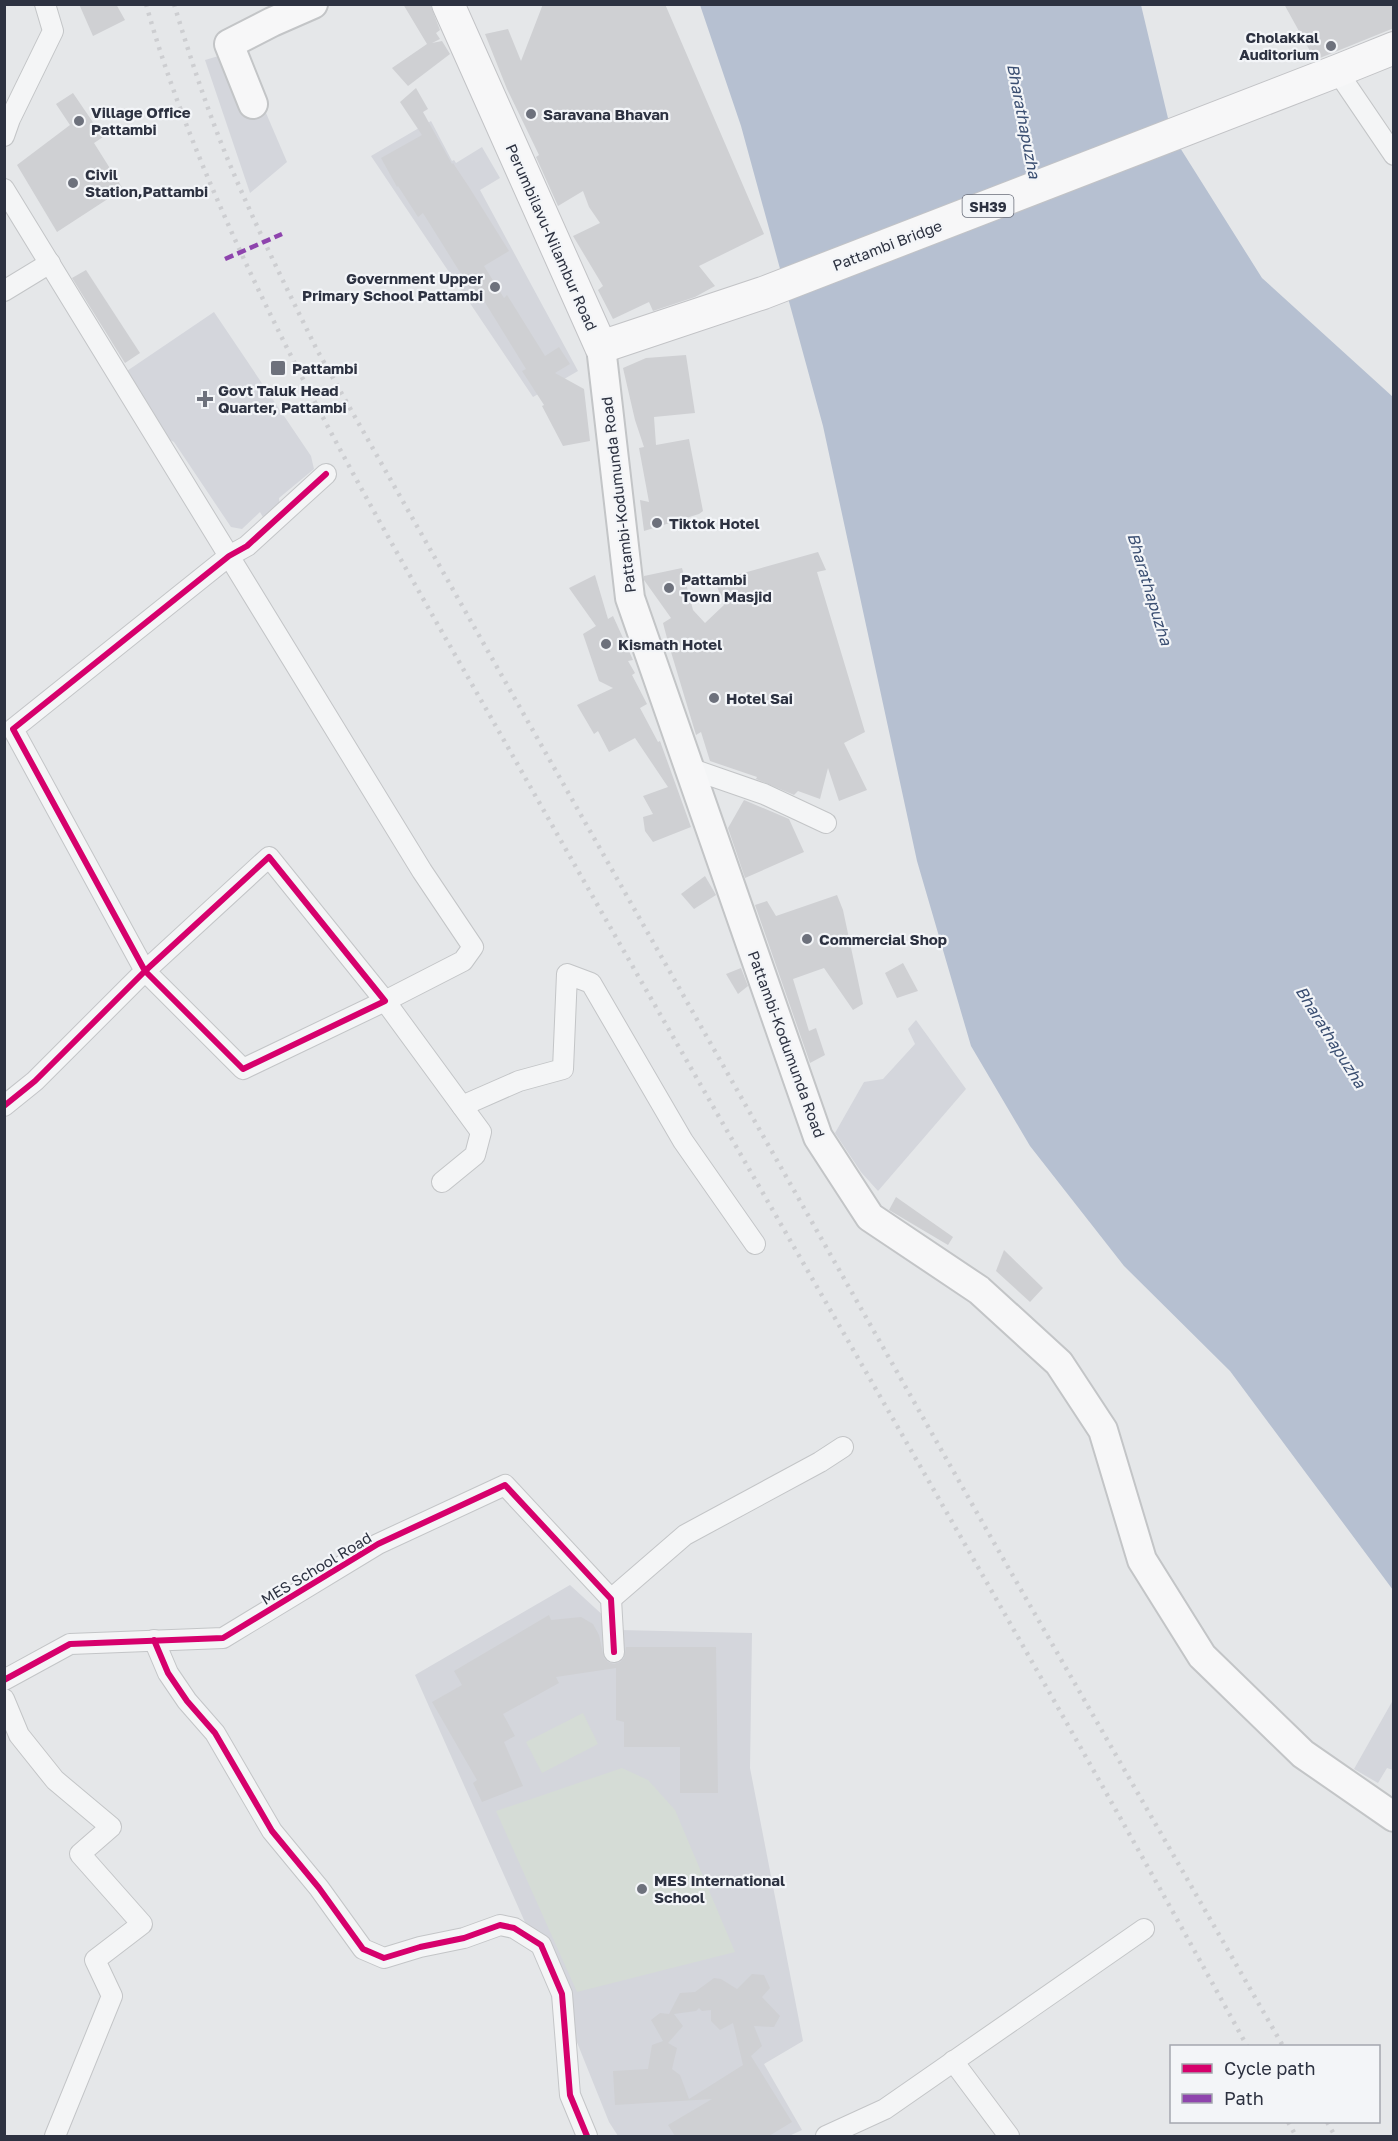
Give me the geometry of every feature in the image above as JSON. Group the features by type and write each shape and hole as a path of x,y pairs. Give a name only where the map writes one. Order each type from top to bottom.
{"main road":[{"path":"254,104 229,44 313,4"},
{"name":"Perumbilavu-Nilambur Road","path":"448,4 601,347 764,293"},
{"name":"SH39","path":"1337,71 1394,48"},
{"name":"Pattambi Bridge","path":"764,293 1337,71"},
{"name":"Pattambi-Kodumunda Road","path":"601,347 630,598 818,1137 870,1217 979,1290 1059,1363 1103,1430 1142,1560 1202,1656 1303,1754 1394,1817"}],"street":[{"path":"4,136 10,118 52,31 45,4"},
{"path":"1337,71 1394,155"},
{"path":"4,189 229,555 422,871 473,947 463,961 385,1002 243,1069 145,971 13,729 229,555 247,546 326,474"},
{"path":"4,291 50,263"},
{"path":"689,768 764,794 826,823"},
{"path":"4,1106 35,1081 145,971 269,857 385,1002 481,1132 475,1155 442,1182"},
{"path":"462,1106 519,1081 563,1069 567,974 591,982 683,1141 755,1244"},
{"path":"614,1652 611,1599 685,1535 820,1462 843,1447"},
{"name":"MES School Road","path":"4,1680 70,1644 222,1638 378,1544 505,1485 611,1599"},
{"path":"154,1640 168,1673 187,1701 215,1733 272,1831 319,1888 363,1949 384,1958 420,1947 464,1938 500,1925 514,1928 541,1945 562,1994 570,2095 587,2136"},
{"path":"4,1699 19,1735 55,1780 111,1827 80,1854 142,1924 95,1960 112,1996 55,2136"},
{"path":"826,2136 885,2109 1144,1929"},
{"path":"953,2061 1010,2136"}],"shaded area":[{"path":"239,50 287,162 250,193 205,60"},
{"name":"Government Upper Primary School Pattambi","path":"431,121 452,161 456,163 482,147 500,178 480,190 578,371 533,397 371,156"},
{"name":"Govt Taluk Head Quarter, Pattambi","path":"214,312 311,456 314,469 279,498 280,510 264,519 260,512 242,529 231,527 174,442 159,434 121,375"},
{"path":"916,1020 966,1089 878,1191 861,1172 835,1133 864,1082 883,1079 915,1044 908,1029"},
{"name":"MES International School","path":"570,1585 619,1630 752,1633 750,1768 803,2041 764,2064 802,2130 789,2136 618,2136 609,2122 564,2010 415,1675"},
{"path":"1393,1700 1393,1770 1387,1768 1378,1783 1354,1769"},
{"path":"583,1713 598,1744 542,1773 526,1742"},
{"path":"622,1768 648,1780 675,1810 735,1952 577,1992 496,1811"}],"water":[{"name":"Bharathapuzha","path":"700,5 1141,5 1172,135 1262,278 1393,397 1393,1590 1230,1371 1124,1266 1030,1146 971,1046 917,861 823,426 741,126"}],"building":[{"path":"79,4 116,4 125,20 93,36"},
{"path":"403,4 430,4 440,30 436,33 440,39 432,43 442,41 450,54 408,86 392,68 427,44"},
{"path":"543,4 665,4 764,234 699,266 715,286 695,297 653,311 649,302 613,319 598,290 603,286 573,236 600,223 589,207 583,191 558,206 536,157 539,155 507,89 485,34 508,29 521,61"},
{"name":"Cholakkal Auditorium","path":"1284,4 1391,4 1394,11 1394,28 1315,60"},
{"name":"Government Upper Primary School Pattambi","path":"416,88 428,109 423,112 452,164 509,251 484,266 504,298 507,295 545,356 559,347 570,364 555,373 584,389 590,441 563,446 542,406 544,405 522,371 526,369 481,296 476,298 423,213 418,217 397,187 381,158 422,135 400,102"},
{"name":"Civil Station,Pattambi","path":"73,93 103,137 94,143 123,189 57,232 17,165 70,125 56,104"},
{"path":"86,270 140,353 125,363 72,278"},
{"path":"686,355 695,413 654,417 656,445 689,439 703,511 644,531 640,500 649,502 639,448 644,447 623,368 646,358"},
{"path":"818,552 826,570 817,572 865,732 844,743 867,790 839,801 828,768 820,799 798,791 794,795 756,779 757,777 710,761 701,732 696,735 668,642 663,623 671,618 644,580 644,576 682,568 693,610 705,623 724,605 715,581"},
{"path":"595,575 608,619 613,616 633,660 628,661 635,673 632,675 647,704 640,708 658,742 660,741 691,827 653,842 645,831 643,817 653,814 643,796 668,787 635,738 609,752 598,731 594,734 577,705 613,688 599,681 583,634 596,626 569,588"},
{"path":"744,800 789,819 804,852 745,878 728,828"},
{"path":"705,876 716,895 694,909 681,894"},
{"name":"Commercial Shop","path":"837,895 843,910 863,1004 853,1010 824,968 793,979 809,1031 816,1028 825,1055 810,1063 755,905 767,901 776,916"},
{"path":"903,963 918,991 897,998 885,973"},
{"path":"741,968 748,986 738,994 726,974"},
{"path":"896,1197 953,1237 948,1245 889,1210"},
{"path":"1004,1250 1043,1288 1030,1302 996,1271"},
{"path":"549,1615 551,1620 581,1617 593,1624 599,1635 604,1658 614,1664 624,1658 626,1647 716,1647 718,1793 680,1793 680,1747 624,1747 624,1722 616,1720 616,1668 556,1677 559,1683 503,1714 515,1736 504,1742 523,1786 482,1802 473,1783 477,1780 432,1702 462,1685 454,1671"},
{"path":"752,1974 764,1975 770,1988 762,1997 780,2016 774,2027 754,2026 762,2046 751,2056 792,2122 769,2136 675,2136 668,2125 712,2099 615,2105 613,2071 648,2069 652,2045 663,2041 651,2020 660,2013 669,2014 680,1993 695,1992 714,1978 721,1979 737,1989","holes":["699,2008 702,2011 711,2010 711,2021 720,2030 733,2023 743,2065 689,2099 680,2075 672,2069 677,2048 668,2043 683,2026 674,2014 696,2011"]}],"railway":[{"path":"146,4 176,96 224,215 270,314 341,452 416,587 1071,1730 1246,2045"},
{"path":"174,4 199,83 228,160 317,350 993,1541 1282,2045"},
{"path":"1289,2123 1296,2136"},
{"path":"1328,2123 1335,2136"}],"marked path":[{"path":"225,259 282,234"}],"cycle path":[{"path":"4,1106 35,1081 145,971 269,857 385,1001 243,1069 145,971 13,729 229,556 247,546 326,474"},
{"path":"4,1680 70,1644 223,1638 378,1544 505,1485 611,1599 614,1652"},
{"path":"154,1640 168,1673 187,1701 215,1733 272,1831 319,1888 363,1949 384,1958 420,1947 464,1938 500,1925 514,1928 541,1945 562,1994 570,2095 587,2136"}],"place":[{"name":"Cholakkal Auditorium","path":"1331,46"},
{"name":"Saravana Bhavan","path":"531,114"},
{"name":"Village Office Pattambi","path":"79,121"},
{"name":"Civil Station,Pattambi","path":"73,183"},
{"name":"Government Upper Primary School Pattambi","path":"495,287"},
{"name":"Pattambi","path":"278,368"},
{"name":"Govt Taluk Head Quarter, Pattambi","path":"205,399"},
{"name":"Tiktok Hotel","path":"657,523"},
{"name":"Pattambi Town Masjid","path":"669,588"},
{"name":"Kismath Hotel","path":"606,644"},
{"name":"Hotel Sai","path":"714,698"},
{"name":"Commercial Shop","path":"807,939"},
{"name":"MES International School","path":"642,1889"}]}
